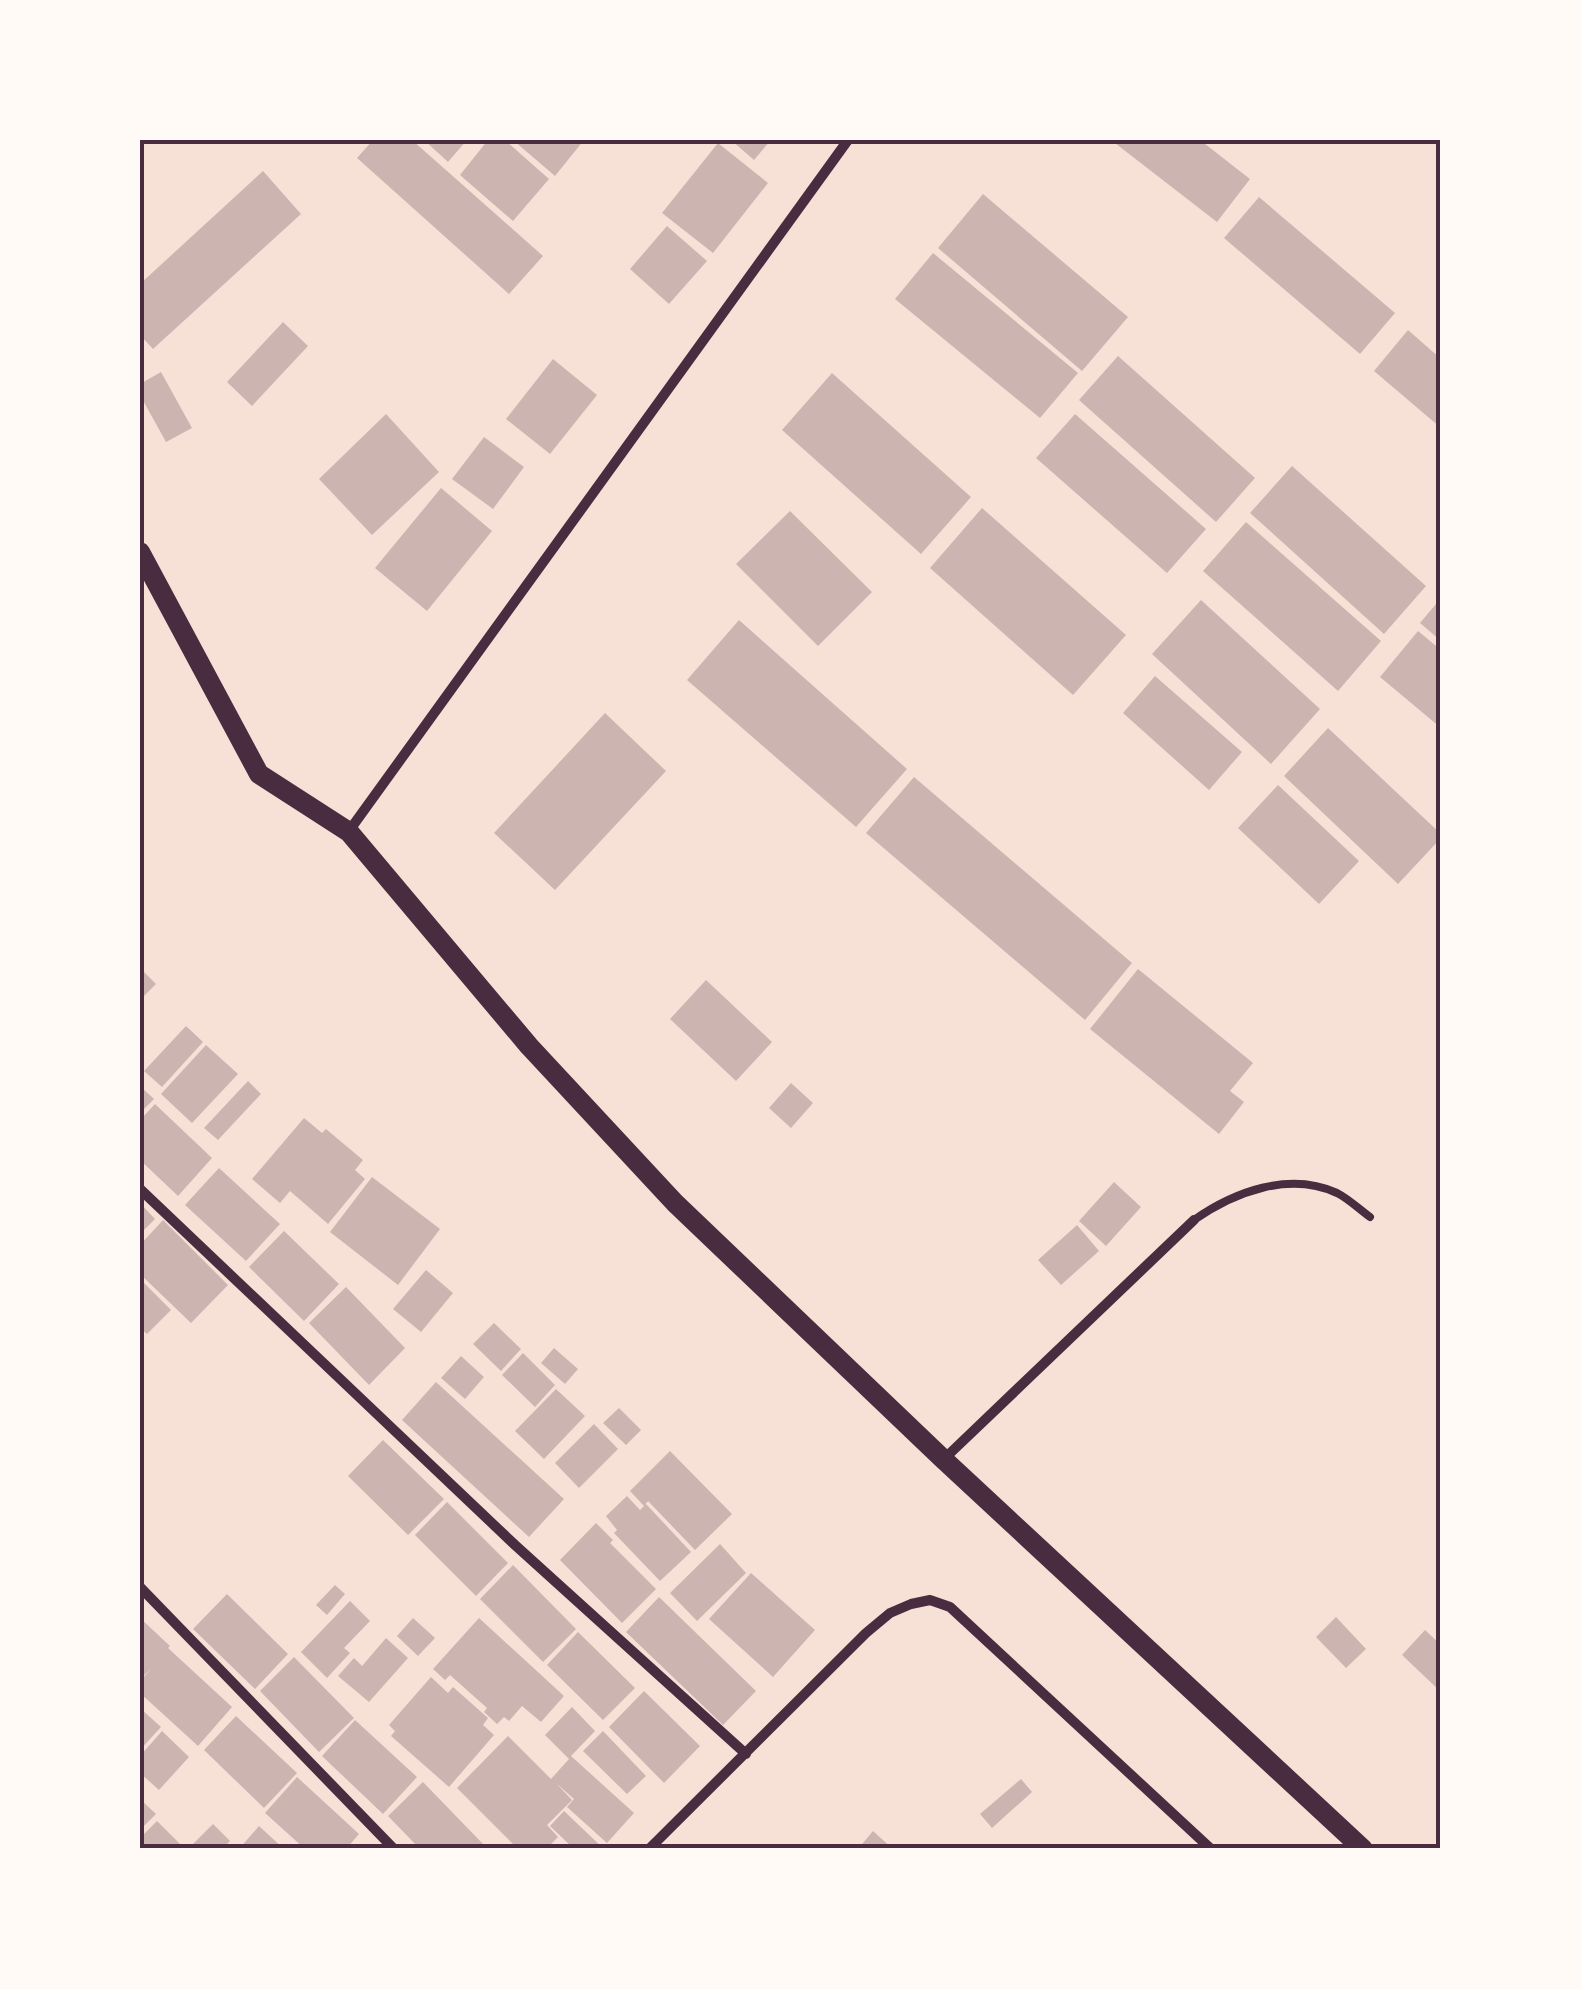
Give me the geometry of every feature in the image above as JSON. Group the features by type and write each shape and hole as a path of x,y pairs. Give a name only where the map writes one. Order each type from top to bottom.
{"main road":[{"path":"140,552 259,774 348,832 529,1046 674,1203 1361,1849"}],"street":[{"path":"348,832 848,140"},
{"path":"140,1189 514,1545 746,1754"},
{"path":"944,1460 1194,1220"},
{"path":"140,1587 394,1849"},
{"path":"650,1849 890,1613 930,1600 950,1608 996,1647 1211,1849"}],"lane":[{"path":"1194,1220 1242,1194 1274,1184 1304,1184 1338,1194 1370,1217"}],"building":[{"path":"373,140 412,140 543,256 509,294 357,158"},
{"path":"424,140 467,140 448,162"},
{"path":"488,140 505,140 549,179 513,221 460,175"},
{"path":"513,140 584,140 555,176"},
{"path":"731,140 771,140 754,160"},
{"path":"1111,140 1200,140 1250,179 1217,222"},
{"path":"718,143 768,183 713,253 662,213"},
{"path":"263,171 301,214 153,349 140,335 140,284"},
{"path":"983,194 1128,317 1082,371 938,248"},
{"path":"1259,197 1395,313 1360,354 1224,238"},
{"path":"667,226 707,261 669,304 630,269"},
{"path":"933,253 1078,373 1040,418 895,299"},
{"path":"283,322 308,346 252,406 227,382"},
{"path":"1408,330 1441,359 1441,428 1374,371"},
{"path":"1118,356 1255,478 1216,522 1079,400"},
{"path":"553,359 597,395 550,454 506,419"},
{"path":"161,372 192,428 166,442 140,395 140,384"},
{"path":"832,373 971,497 921,554 782,430"},
{"path":"386,414 439,472 372,535 319,479"},
{"path":"1075,414 1206,529 1167,573 1036,458"},
{"path":"484,437 524,467 493,509 452,479"},
{"path":"1292,466 1426,586 1384,634 1250,513"},
{"path":"441,488 492,531 427,611 375,568"},
{"path":"982,508 1126,635 1073,695 930,568"},
{"path":"790,511 872,592 818,646 736,564"},
{"path":"1246,522 1381,641 1338,691 1203,571"},
{"path":"1441,598 1441,641 1420,623"},
{"path":"1201,600 1320,709 1271,764 1152,654"},
{"path":"739,620 907,769 856,827 687,680"},
{"path":"1418,631 1441,650 1441,728 1380,677"},
{"path":"1155,676 1242,752 1209,790 1123,713"},
{"path":"605,713 666,771 555,890 494,833"},
{"path":"1328,728 1441,834 1398,884 1284,776"},
{"path":"914,777 1132,963 1085,1020 866,833"},
{"path":"1278,785 1359,861 1319,904 1238,828"},
{"path":"140,968 156,984 140,1000"},
{"path":"1138,969 1253,1063 1230,1091 1244,1102 1219,1134 1090,1029"},
{"path":"706,980 772,1042 736,1081 670,1019"},
{"path":"186,1026 203,1042 162,1087 144,1071"},
{"path":"206,1045 238,1074 192,1123 161,1094"},
{"path":"248,1081 261,1094 218,1140 204,1128"},
{"path":"791,1083 813,1103 791,1128 769,1108"},
{"path":"140,1086 154,1099 140,1113"},
{"path":"155,1104 212,1158 178,1196 140,1160 140,1120"},
{"path":"304,1118 322,1133 326,1129 363,1160 355,1170 365,1179 328,1224 290,1191 280,1203 252,1179"},
{"path":"219,1168 280,1224 246,1261 185,1205"},
{"path":"372,1177 440,1229 398,1285 330,1232"},
{"path":"1114,1182 1141,1207 1106,1246 1079,1221"},
{"path":"140,1203 155,1219 140,1234"},
{"path":"163,1220 228,1285 191,1323 140,1274 140,1245"},
{"path":"1077,1225 1099,1251 1061,1285 1038,1260"},
{"path":"284,1231 339,1284 304,1321 249,1267"},
{"path":"426,1270 453,1293 421,1332 393,1309"},
{"path":"140,1279 171,1310 147,1334 140,1328"},
{"path":"346,1287 405,1348 369,1385 309,1323"},
{"path":"494,1323 521,1349 501,1371 473,1344"},
{"path":"554,1348 578,1369 565,1384 541,1363"},
{"path":"523,1353 555,1385 535,1407 502,1375"},
{"path":"461,1356 484,1377 465,1399 441,1378"},
{"path":"436,1382 564,1499 529,1537 402,1420"},
{"path":"556,1389 585,1416 544,1459 515,1431"},
{"path":"619,1408 641,1430 626,1445 603,1423"},
{"path":"594,1424 618,1449 579,1488 555,1463"},
{"path":"383,1440 444,1499 408,1535 348,1476"},
{"path":"670,1451 732,1514 695,1550 648,1501 644,1506 630,1491"},
{"path":"627,1496 640,1510 646,1504 691,1552 660,1581 614,1533 617,1530 606,1516"},
{"path":"447,1502 508,1563 476,1596 415,1535"},
{"path":"596,1523 613,1540 610,1543 656,1589 622,1623 560,1560"},
{"path":"720,1544 746,1573 697,1621 670,1593"},
{"path":"513,1565 576,1629 543,1662 480,1599"},
{"path":"751,1573 815,1630 773,1677 709,1619"},
{"path":"335,1585 345,1594 327,1615 316,1605"},
{"path":"227,1594 288,1654 255,1689 193,1629"},
{"path":"659,1597 756,1691 723,1725 626,1632"},
{"path":"350,1601 370,1621 344,1648 350,1653 327,1678 301,1652"},
{"path":"1336,1617 1366,1649 1346,1668 1316,1637"},
{"path":"140,1618 232,1707 198,1746 140,1693 140,1681 151,1669 140,1679"},
{"path":"413,1618 435,1638 418,1656 397,1636"},
{"path":"479,1618 564,1696 541,1722 522,1706 509,1721 504,1717 497,1724 484,1712 487,1708 450,1675 445,1680 433,1669"},
{"path":"1425,1630 1441,1645 1441,1692 1402,1655"},
{"path":"578,1632 635,1688 603,1720 547,1665"},
{"path":"386,1638 408,1658 369,1702 338,1676 354,1658 362,1666"},
{"path":"294,1657 354,1718 319,1752 260,1691"},
{"path":"431,1677 448,1693 453,1687 488,1718 483,1725 494,1735 449,1787 391,1736 395,1731 389,1725"},
{"path":"644,1691 700,1746 664,1783 609,1727"},
{"path":"572,1707 595,1731 571,1756 634,1813 607,1843 567,1807 574,1799 556,1783 572,1800 547,1825 558,1837 546,1849 518,1849 457,1788 508,1736 551,1779 569,1759 545,1735"},
{"path":"140,1708 161,1727 140,1750"},
{"path":"236,1716 297,1773 264,1808 204,1750"},
{"path":"355,1720 417,1777 383,1814 322,1756"},
{"path":"162,1731 189,1757 159,1790 140,1773 140,1756"},
{"path":"603,1731 646,1776 627,1794 583,1751"},
{"path":"297,1777 359,1834 346,1849 305,1849 265,1813"},
{"path":"1021,1779 1032,1792 992,1828 980,1814"},
{"path":"423,1782 483,1844 478,1849 420,1849 388,1816"},
{"path":"140,1799 156,1814 140,1830"},
{"path":"564,1811 604,1849 574,1849 550,1826"},
{"path":"157,1821 185,1849 140,1849 140,1838"},
{"path":"213,1824 230,1841 222,1849 191,1846"},
{"path":"259,1826 284,1849 239,1849"},
{"path":"873,1831 893,1849 858,1849"}]}
